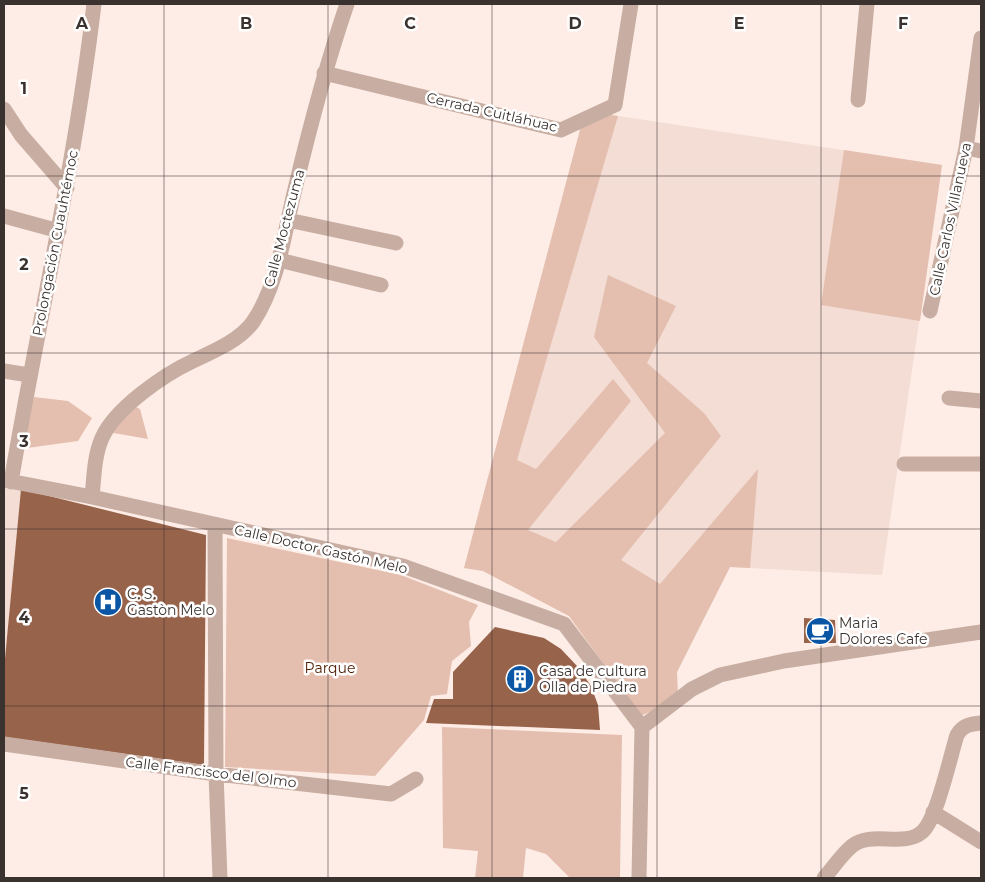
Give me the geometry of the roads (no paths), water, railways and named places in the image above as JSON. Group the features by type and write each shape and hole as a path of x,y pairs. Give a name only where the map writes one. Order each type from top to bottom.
{"street":[{"name":"Prolongación Cuauhtémoc","path":"7,481 67,188 94,4"},
{"name":"Calle Moctezuma","path":"92,497 97,454 103,436 131,401 183,366 225,346 252,323 268,290 279,260 324,73 347,4"},
{"name":"Cerrada Cuitláhuac","path":"324,73 561,130 614,105 631,4"},
{"path":"858,100 867,4"},
{"name":"Calle Carlos Villanueva","path":"930,311 966,148 981,38"},
{"path":"4,109 21,135 67,188"},
{"path":"966,148 981,151"},
{"path":"4,216 59,231"},
{"path":"288,220 396,243"},
{"path":"279,260 381,285"},
{"path":"4,371 29,376"},
{"path":"949,398 981,401"},
{"path":"904,464 981,464"},
{"name":"Calle Doctor Gastón Melo","path":"7,481 92,497 403,566 564,624 642,727"},
{"path":"216,526 216,774 220,878"},
{"path":"639,878 642,727 692,689 720,675 784,661 981,632"},
{"path":"824,878 852,846 866,839 907,838 920,834 928,826 957,735 962,727 981,723"},
{"name":"Calle Francisco del Olmo","path":"4,744 216,774 391,794 416,779"},
{"path":"933,812 981,842"}],"place":[{"name":"C. S. Gastòn Melo","path":"108,602"},
{"name":"Maria Dolores Cafe","path":"820,631"},
{"name":"Casa de cultura Olla de Piedra","path":"520,679"}],"park label":[{"name":"Parque","path":"330,668"}]}
